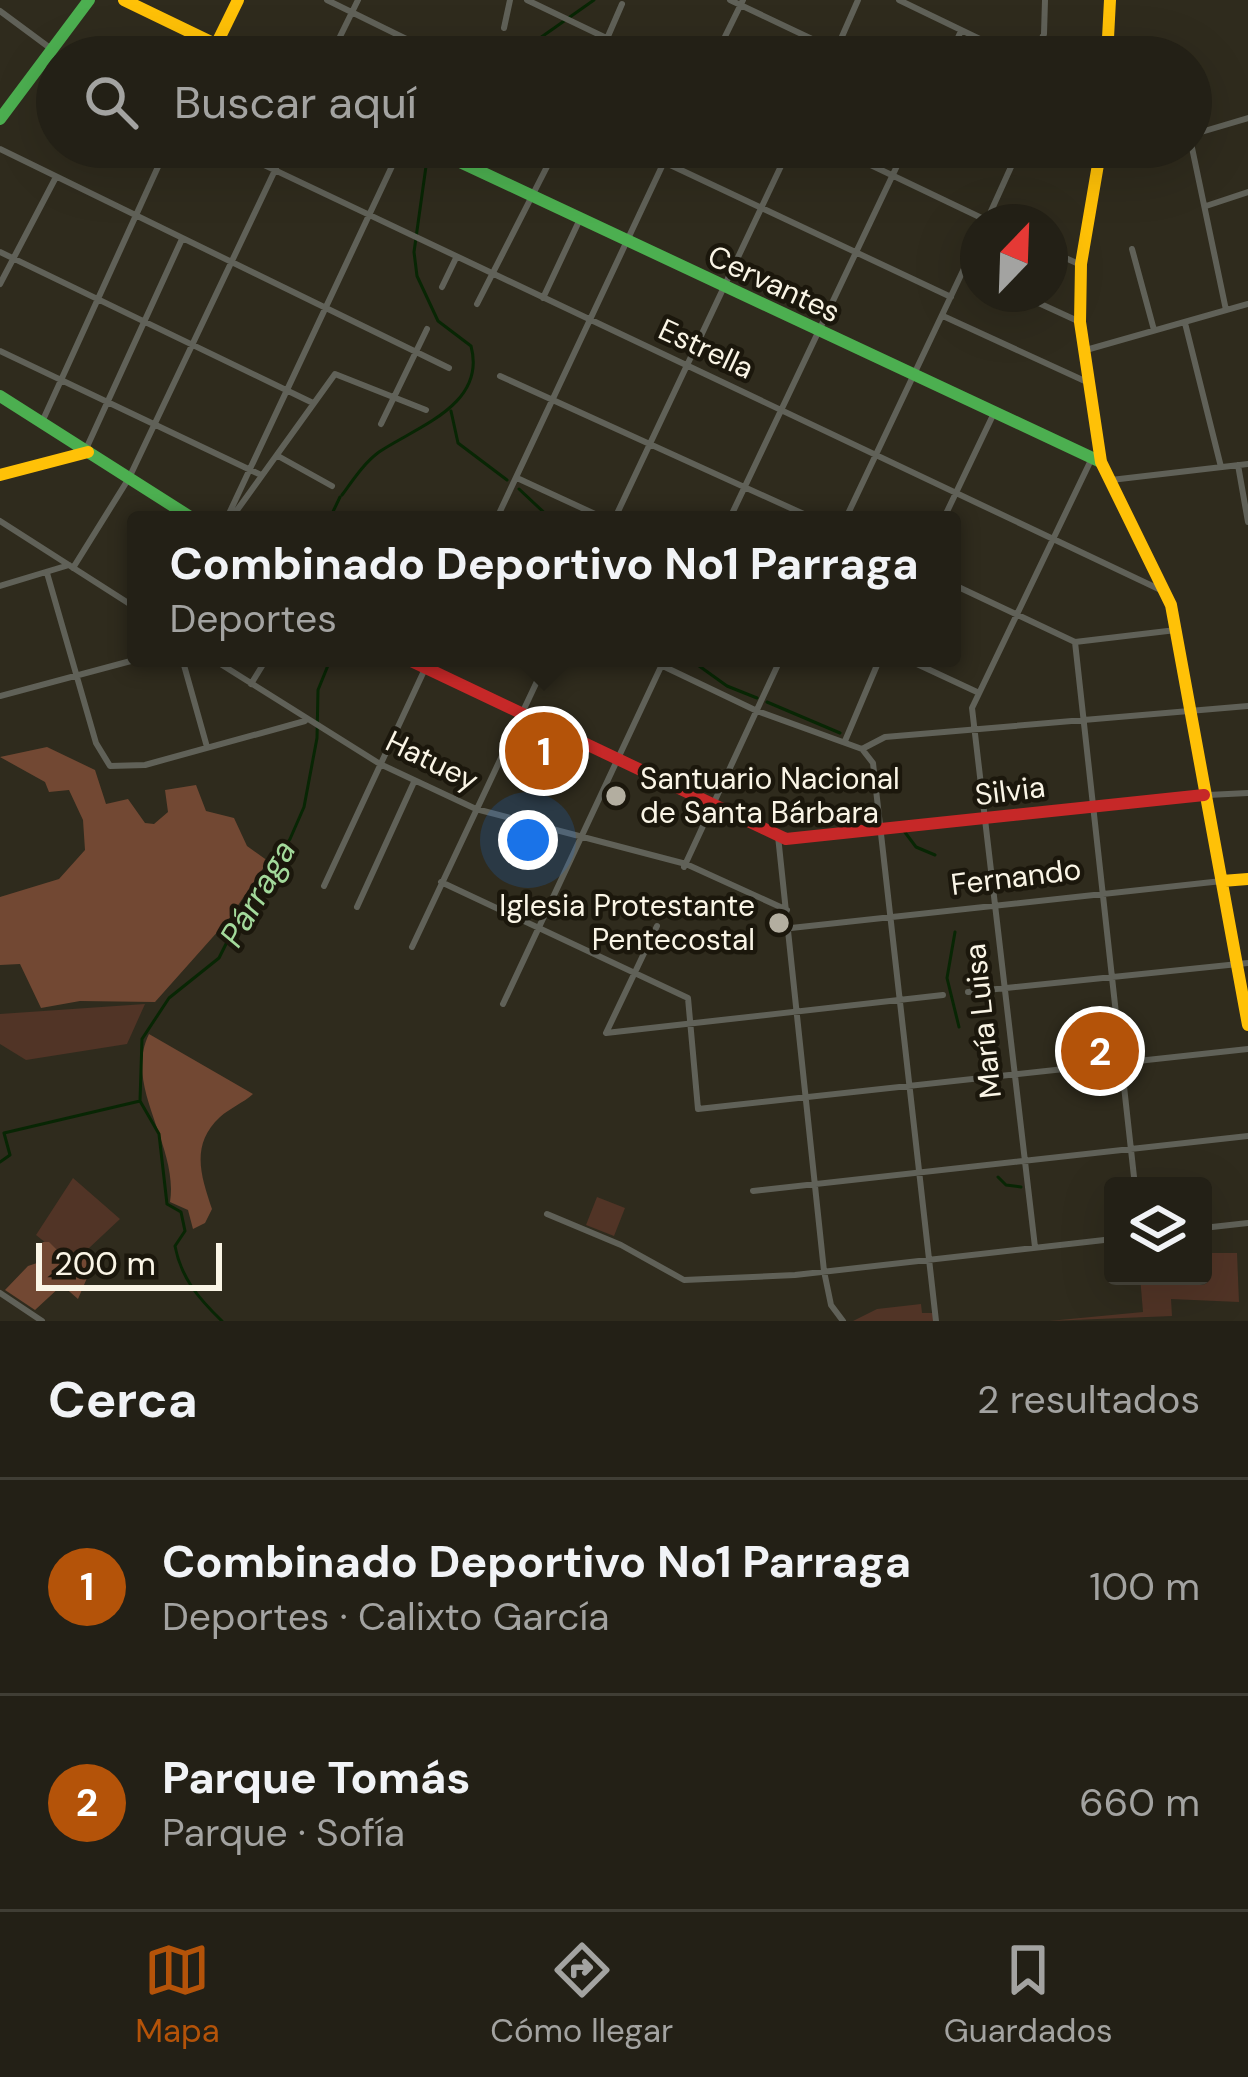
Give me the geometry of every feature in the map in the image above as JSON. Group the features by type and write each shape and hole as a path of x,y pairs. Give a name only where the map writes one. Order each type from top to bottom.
{"main road":[{"path":"65,36 88,0"},
{"path":"124,0 187,36"},
{"path":"220,36 238,0"},
{"path":"1108,36 1110,0"},
{"path":"0,119 36,77"},
{"name":"Cervantes","path":"475,168 1096,460"},
{"path":"1097,168 1081,266 1081,322 1096,460 1166,592 1242,963 1248,1025"},
{"path":"0,396 181,511"},
{"path":"0,475 87,451"},
{"path":"433,667 521,715 778,836"},
{"name":"Silvia","path":"778,836 789,839 1204,795"},
{"name":"Fernando","path":"1222,881 1248,879"}],"street":[{"path":"327,0 401,36"},
{"path":"340,36 358,0"},
{"path":"504,28 510,0"},
{"path":"527,0 603,36"},
{"path":"730,0 801,36"},
{"path":"842,36 858,0"},
{"path":"899,0 971,36"},
{"path":"1043,36 1045,0"},
{"path":"725,36 741,3"},
{"path":"608,36 622,4"},
{"path":"0,10 36,45"},
{"path":"959,36 961,31"},
{"path":"1212,131 1248,118"},
{"path":"0,149 36,167"},
{"path":"38,168 449,368"},
{"path":"41,423 157,168"},
{"name":"Estrella","path":"269,168 1166,592"},
{"path":"0,586 71,567 129,478 276,168"},
{"path":"231,511 247,468 390,168"},
{"path":"477,304 546,168"},
{"path":"500,511 661,168"},
{"path":"677,168 952,298"},
{"path":"616,511 780,168"},
{"path":"877,168 960,209"},
{"path":"733,511 896,168"},
{"path":"995,204 1011,168"},
{"path":"1197,168 1226,310"},
{"path":"0,284 56,177"},
{"path":"1206,206 1248,192"},
{"path":"543,298 580,219"},
{"path":"87,451 182,239"},
{"path":"1132,249 1154,330"},
{"path":"0,252 313,404"},
{"path":"442,287 456,258"},
{"path":"1068,259 1081,266"},
{"path":"849,511 960,280"},
{"path":"1086,350 1248,304"},
{"path":"1059,312 1081,322"},
{"path":"943,316 1089,383"},
{"path":"1185,323 1221,467"},
{"path":"382,424 428,329"},
{"path":"0,351 261,475"},
{"path":"235,511 339,373 426,410"},
{"path":"500,376 798,511"},
{"path":"947,511 994,413"},
{"path":"276,455 332,486"},
{"name":"María Luisa","path":"1035,1247 972,703 1013,613 1096,460"},
{"path":"1111,481 1248,464"},
{"path":"1238,465 1248,522"},
{"path":"517,478 591,511"},
{"path":"0,520 127,602"},
{"path":"46,573 96,743 110,766 145,765 309,721"},
{"path":"961,588 1075,641 1176,630"},
{"path":"1075,641 1134,1177"},
{"path":"0,696 127,662"},
{"path":"185,667 207,747"},
{"name":"Hatuey","path":"225,667 380,764 476,809 685,866 787,910"},
{"path":"251,684 262,667"},
{"path":"324,886 427,667"},
{"path":"412,947 544,667"},
{"path":"503,1004 662,667"},
{"path":"673,667 757,711 862,749 873,763 936,1321"},
{"path":"685,866 778,667"},
{"path":"844,741 876,667"},
{"path":"923,667 977,692"},
{"path":"862,749 885,737 1248,706"},
{"path":"357,907 414,782"},
{"name":"Silvia","path":"1204,795 1248,793"},
{"path":"778,836 824,1271 830,1305 843,1321"},
{"name":"Fernando","path":"791,928 1222,881"},
{"path":"441,882 635,973 690,1004 698,1108 1248,1049"},
{"path":"657,926 606,1033 943,994"},
{"path":"968,992 1242,963"},
{"path":"753,1192 1248,1136"},
{"path":"547,1214 621,1245 678,1280 824,1271 1104,1240"},
{"path":"1212,1227 1248,1223"},
{"path":"0,1293 41,1321"}],"shaded area":[{"path":"47,747 95,770 106,804 128,799 145,823 154,824 168,812 165,790 196,785 206,811 234,818 247,846 268,861 228,920 155,1002 80,1001 41,1008 20,964 0,965 0,897 59,879 85,850 83,820 69,790 49,792 45,782 0,757"},
{"path":"145,1004 127,1044 26,1060 0,1044 0,1014"},
{"path":"149,1034 253,1094 220,1117 205,1139 202,1173 212,1209 205,1223 193,1229 188,1210 170,1202 167,1159 143,1075"},
{"path":"73,1178 120,1219 72,1264 36,1235"},
{"path":"597,1197 625,1208 614,1236 586,1225"},
{"path":"49,1242 72,1265 86,1254 93,1264 78,1299 62,1285 35,1310 5,1290 28,1266 40,1262 36,1250"},
{"path":"1212,1253 1237,1253 1239,1302 1171,1299 1172,1316 1049,1321 1143,1312 1141,1285 1212,1285"},
{"path":"921,1304 922,1313 933,1313 934,1321 853,1321 877,1309"}],"waterway":[{"name":"Párraga","path":"543,36 594,0"},
{"name":"Párraga","path":"342,495 374,456 445,412 469,384 471,346 438,321 417,276 414,252 426,168"},
{"path":"451,411 458,443 507,480"},
{"path":"519,489 542,511"},
{"name":"Párraga","path":"333,511 340,497"},
{"name":"Párraga","path":"140,1101 142,1039 169,998 219,958 234,928 254,908 257,889 290,839 304,807 317,738 318,690 327,667"},
{"path":"701,667 727,686 757,698"},
{"path":"767,702 840,733"},
{"path":"904,831 916,847 935,855"},
{"path":"955,932 947,978 959,1027"},
{"path":"140,1101 159,1134 167,1204 181,1212 185,1231 175,1246 182,1268 222,1321"},
{"path":"0,1162 10,1155 4,1133 140,1101"},
{"path":"998,1177 1006,1185 1021,1187"}],"traffic: fast":[{"path":"62,36 89,0"},
{"path":"0,119 36,71"},
{"path":"473,168 1101,462"},
{"path":"0,396 181,511"}],"traffic: slow":[{"path":"124,0 199,36"},
{"path":"220,36 238,0"},
{"path":"1108,36 1110,0"},
{"path":"1097,168 1081,264 1080,322 1101,462 1171,605 1248,1025"},
{"path":"0,475 88,452"},
{"path":"1222,881 1248,879"}],"traffic: jam":[{"path":"424,667 786,839 1204,795"}],"place":[{"name":"Combinado Deportivo No1 Parraga","path":"544,751"},
{"name":"Santuario Nacional de Santa Bárbara","path":"616,796"},
{"name":"Iglesia Protestante Pentecostal","path":"779,923"},
{"name":"Parque Tomás","path":"1100,1051"}]}
